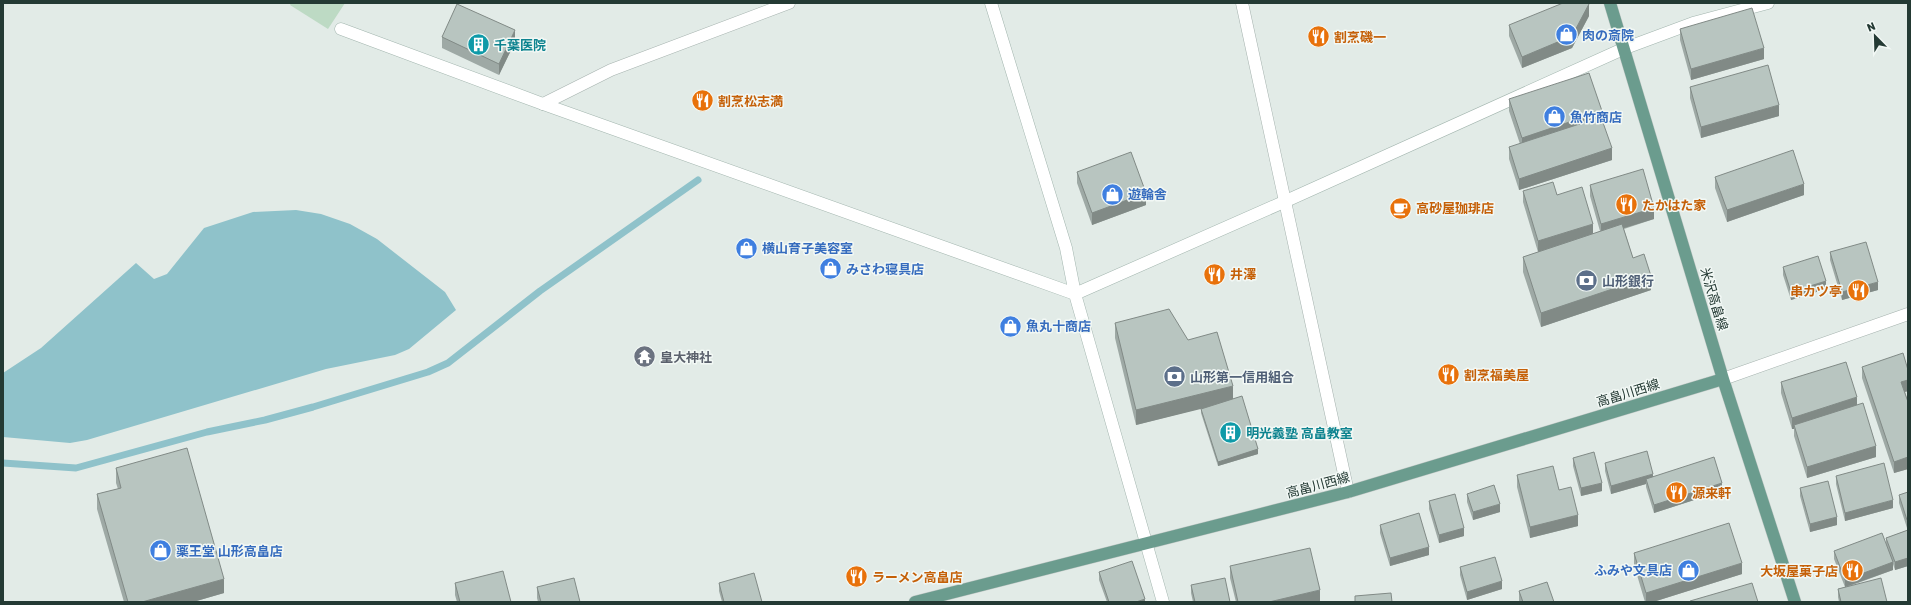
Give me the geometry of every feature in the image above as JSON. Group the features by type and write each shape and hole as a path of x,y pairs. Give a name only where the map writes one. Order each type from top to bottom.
{"main road":[{"name":"米沢高畠線","path":"1610,3 1723,379 1795,602"},
{"name":"高畠川西線","path":"915,602 1348,492 1723,379"}],"street":[{"path":"543,104 611,70 789,3"},
{"path":"991,3 1066,248 1075,294 1163,602"},
{"path":"1242,3 1348,492"},
{"path":"341,29 543,104 1075,294 1286,201 1623,49 1693,23 1768,3"},
{"path":"1723,379 1908,314"}],"green space":[{"path":"291,3 345,3 328,29 290,5"}],"water":[{"path":"296,210 321,214 350,224 377,239 445,292 456,310 409,349 395,355 326,369 87,440 70,443 3,437 3,373 41,348 136,263 154,279 167,274 204,228 253,212"}],"building":[{"path":"1563,3 1589,4 1572,36 1522,57 1509,25"},
{"name":"千葉医院","path":"457,4 515,30 499,64 442,37"},
{"path":"1752,8 1764,48 1691,69 1680,29"},
{"path":"1768,65 1779,105 1701,127 1690,87"},
{"path":"1589,73 1602,111 1522,138 1509,99"},
{"path":"1601,117 1612,148 1519,179 1509,147"},
{"path":"1793,150 1804,184 1727,210 1715,177"},
{"name":"遊輪舎","path":"1131,152 1146,193 1092,213 1077,172"},
{"path":"1643,169 1654,208 1601,224 1590,185"},
{"path":"1553,182 1557,195 1582,187 1593,224 1538,241 1523,191"},
{"name":"山形銀行","path":"1622,224 1633,258 1644,254 1651,276 1541,313 1523,257"},
{"path":"1866,242 1878,282 1842,292 1830,252"},
{"path":"1818,256 1826,281 1791,292 1783,267"},
{"name":"山形第一信用組合","path":"1169,309 1188,340 1217,332 1233,386 1136,410 1115,323"},
{"path":"1903,353 1908,370 1908,380 1901,382 1908,402 1908,457 1894,462 1862,367"},
{"path":"1846,362 1857,397 1792,418 1781,382"},
{"name":"明光義塾 高畠教室","path":"1242,396 1258,449 1218,462 1201,409"},
{"path":"1863,403 1876,446 1807,467 1794,425"},
{"name":"薬王堂 山形高畠店","path":"187,448 224,579 142,602 128,602 97,494 121,488 116,468"},
{"path":"1647,451 1653,474 1611,486 1605,463"},
{"path":"1594,452 1602,483 1581,488 1573,458"},
{"path":"1714,457 1722,483 1654,505 1646,479"},
{"path":"1884,463 1893,500 1845,513 1836,476"},
{"path":"1553,466 1559,490 1571,487 1578,515 1530,527 1517,475"},
{"path":"1828,481 1837,517 1810,524 1800,488"},
{"path":"1494,485 1500,504 1473,512 1467,494"},
{"path":"1908,492 1908,520 1907,520 1899,495"},
{"path":"1455,494 1464,528 1439,535 1429,501"},
{"path":"1419,513 1429,547 1390,558 1380,525"},
{"name":"ふみや文具店","path":"1729,523 1742,563 1646,593 1634,553"},
{"path":"1908,530 1908,558 1895,562 1886,538"},
{"path":"1882,533 1893,562 1845,580 1834,551"},
{"path":"1310,548 1320,590 1269,602 1238,602 1230,566"},
{"path":"1495,557 1502,581 1467,592 1460,567"},
{"path":"1132,561 1145,599 1136,602 1109,602 1099,572"},
{"path":"503,571 511,602 460,602 455,583"},
{"path":"754,573 762,602 724,602 719,583"},
{"path":"574,578 580,602 541,602 537,587"},
{"path":"1225,578 1230,602 1195,602 1191,585"},
{"path":"1881,578 1887,602 1841,602 1838,589"},
{"path":"1547,582 1554,602 1523,602 1519,591"},
{"path":"1752,583 1758,602 1690,602 1690,601"},
{"path":"1391,593 1392,602 1355,602 1355,596"}],"waterway":[{"path":"3,463 76,468 207,432 265,420 313,407 428,372 448,363 540,291 698,180"}],"place":[{"name":"肉の斎院","path":"1567,35"},
{"name":"割烹磯一","path":"1319,37"},
{"name":"千葉医院","path":"478,45"},
{"name":"割烹松志満","path":"703,101"},
{"name":"魚竹商店","path":"1555,117"},
{"name":"遊輪舎","path":"1112,194"},
{"name":"たかはた家","path":"1626,205"},
{"name":"高砂屋珈琲店","path":"1401,208"},
{"name":"横山育子美容室","path":"747,248"},
{"name":"みさわ寝具店","path":"831,269"},
{"name":"井澤","path":"1215,274"},
{"name":"山形銀行","path":"1587,281"},
{"name":"串カツ亭","path":"1858,291"},
{"name":"魚丸十商店","path":"1010,326"},
{"name":"皇大神社","path":"644,357"},
{"name":"割烹福美屋","path":"1449,375"},
{"name":"山形第一信用組合","path":"1175,377"},
{"name":"明光義塾 高畠教室","path":"1230,433"},
{"name":"源来軒","path":"1676,493"},
{"name":"薬王堂 山形高畠店","path":"161,551"},
{"name":"ふみや文具店","path":"1688,570"},
{"name":"大坂屋菓子店","path":"1853,571"},
{"name":"ラーメン高畠店","path":"857,577"}]}
